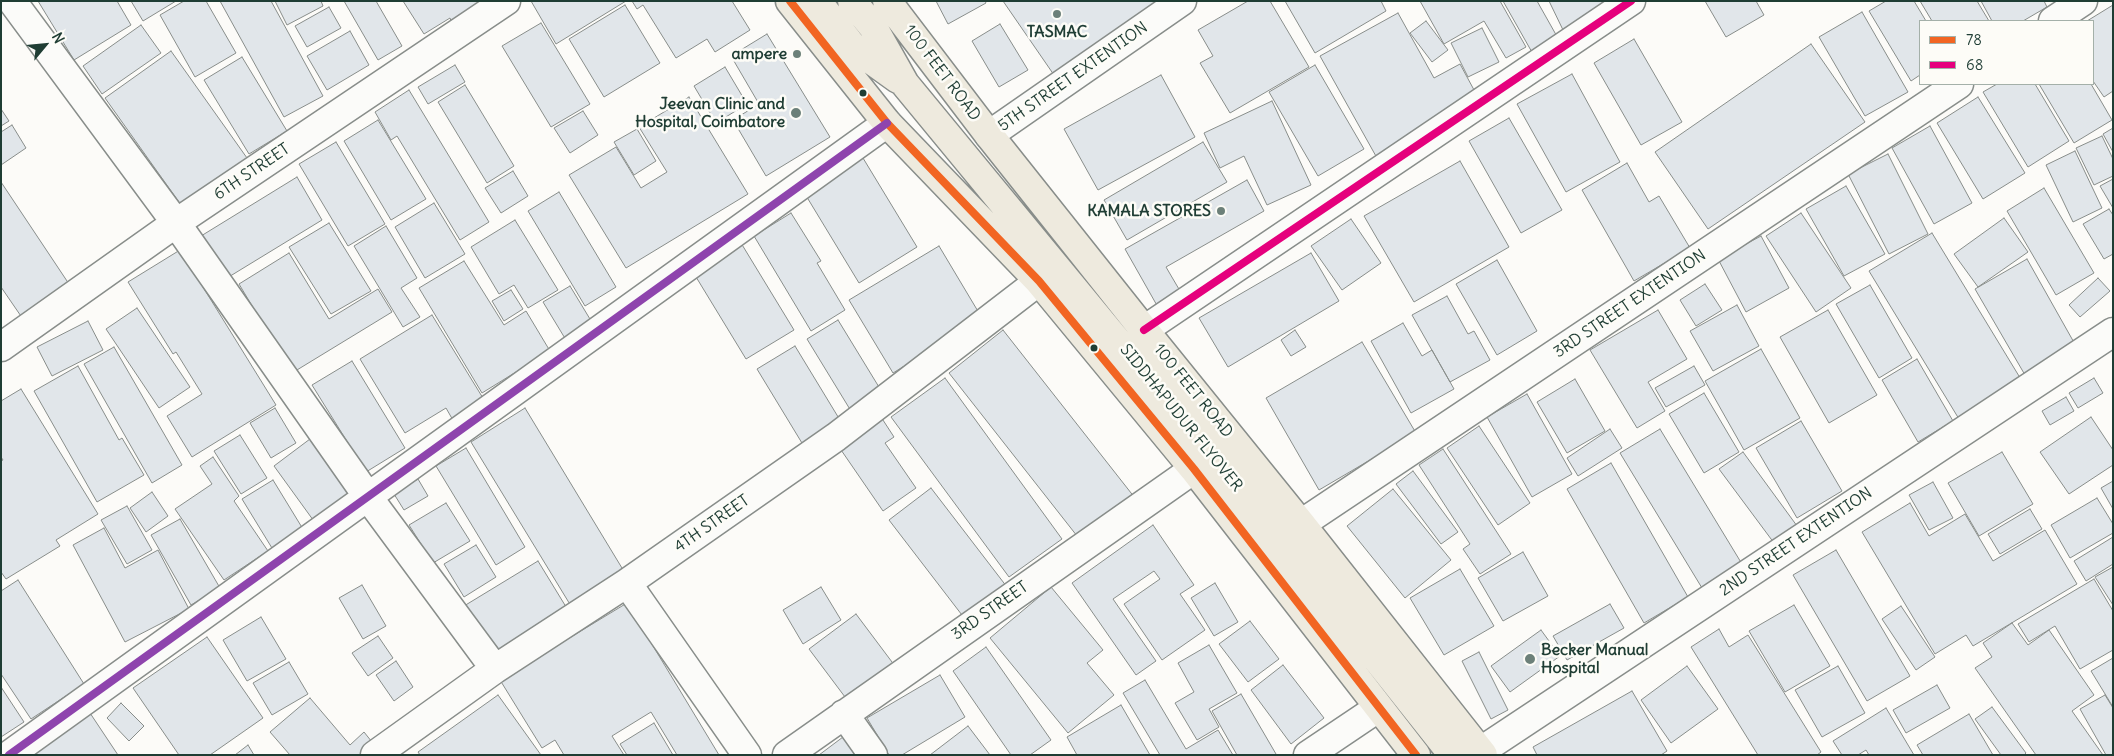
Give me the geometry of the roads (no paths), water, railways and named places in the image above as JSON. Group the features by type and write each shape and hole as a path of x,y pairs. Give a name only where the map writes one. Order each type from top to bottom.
{"main road":[{"path":"790,1 888,123 1039,281 1194,469 1416,755"},
{"name":"SIDDHAPUDUR FLYOVER","path":"817,1 852,46 905,84"},
{"name":"SIDDHAPUDUR FLYOVER","path":"852,1 872,27 905,84 1314,580 1453,755"},
{"name":"100 FEET ROAD","path":"887,1 989,135 1301,524 1479,754"}],"street":[{"path":"12,1 176,223 368,497 495,669"},
{"name":"6TH STREET","path":"1,347 176,223 506,1"},
{"name":"5TH STREET EXTENTION","path":"989,135 1182,1"},
{"path":"1144,330 1631,1"},
{"path":"2054,20 2082,1"},
{"name":"3RD STREET EXTENTION","path":"1301,524 1958,85"},
{"path":"9,755 888,123"},
{"name":"4TH STREET","path":"375,755 495,669 627,583 836,437 1039,281"},
{"name":"2ND STREET EXTENTION","path":"1479,754 2113,332"},
{"name":"3RD STREET","path":"787,755 1194,469"},
{"path":"627,583 747,755"},
{"path":"1308,755 1378,708"},
{"path":"844,714 873,755"}],"place":[{"name":"TASMAC","path":"1057,14"},
{"name":"ampere","path":"797,54"},
{"name":"Jeevan Clinic and Hospital, Coimbatore","path":"796,113"},
{"name":"KAMALA STORES","path":"1221,211"},
{"name":"Becker Manual Hospital","path":"1530,659"}]}
